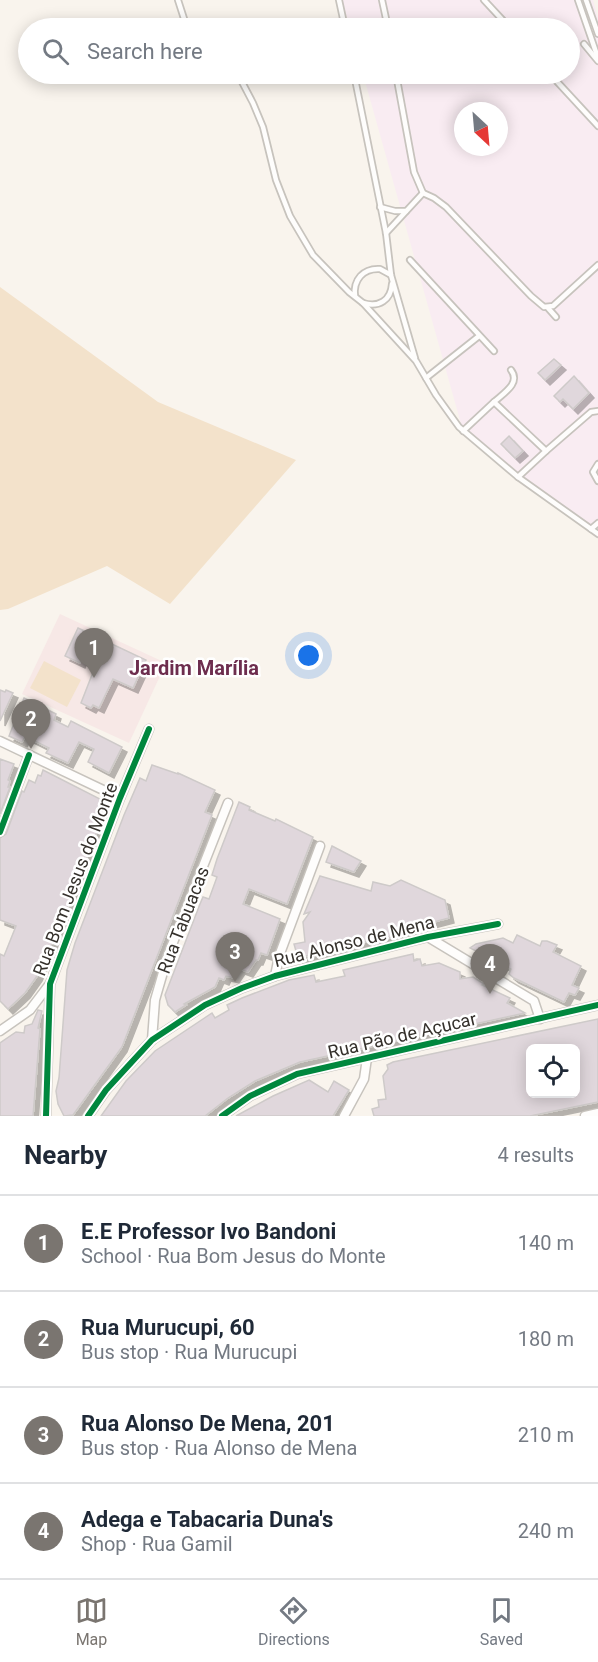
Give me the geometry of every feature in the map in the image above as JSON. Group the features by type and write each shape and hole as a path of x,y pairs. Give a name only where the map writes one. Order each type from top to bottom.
{"street":[{"name":"Rua Bom Jesus do Monte","path":"46,1116 50,984 120,798 149,729"},
{"path":"0,741 120,798"},
{"path":"0,832 29,755"},
{"name":"Rua Tabuacas","path":"152,1040 154,1000 168,955 228,803"},
{"path":"275,976 279,956 320,846"},
{"name":"Rua Alonso de Mena","path":"88,1116 106,1090 152,1040 205,1005 275,976 428,937 498,924"},
{"path":"428,937 534,1001 540,1019"},
{"path":"0,1031 30,1010 50,984"},
{"name":"Rua Pão de Açucar","path":"222,1116 250,1096 297,1074 598,1005"},
{"path":"344,1116 364,1079 367,1058"},
{"path":"585,1116 598,1113"}],"lane":[{"path":"178,0 184,18"},
{"path":"339,0 343,18"},
{"path":"382,0 386,18"},
{"path":"484,0 501,18"},
{"path":"578,0 598,60"},
{"path":"586,0 598,34"},
{"path":"584,44 598,60"},
{"path":"243,84 263,127 276,180 290,216 313,255 363,303 416,361 436,396 463,431 518,477 598,534"},
{"path":"356,84 386,233 392,278 392,290 384,301 376,305 363,303"},
{"path":"398,84 414,172 423,193 446,207 531,296 556,317"},
{"path":"559,84 598,126"},
{"path":"386,233 423,193"},
{"path":"380,207 406,211"},
{"path":"410,260 494,351"},
{"path":"548,308 558,303 598,265"},
{"path":"355,296 357,280 364,272 380,269 392,278 416,361"},
{"path":"426,378 479,336"},
{"path":"463,431 511,387 515,380 511,369"},
{"path":"494,402 546,451"},
{"path":"518,477 591,411 598,411"},
{"path":"598,464 593,472 598,481"},
{"path":"591,529 598,523"}],"shaded area":[{"path":"342,0 593,0 598,19 598,538 463,431 366,84 580,84 580,18 347,18"},
{"path":"0,287 158,402 296,460 170,604 107,566 8,609 0,610"},
{"path":"60,614 166,663 129,743 22,694"},
{"path":"44,661 81,680 67,707 30,688"}],"building":[{"path":"554,359 561,365 545,380 538,373"},
{"path":"574,376 589,393 573,409 563,399 560,402 554,396"},
{"path":"509,436 523,451 515,458 501,444"},
{"path":"78,628 146,660 133,688 113,679 99,708 93,705 91,708 81,703 95,667 65,656"},
{"path":"0,690 13,693 0,721"},
{"path":"24,698 56,714 54,720 68,727 71,721 122,747 109,773 88,762 94,749 79,742 68,763 46,753 49,748 27,737 22,742 9,736"},
{"path":"0,759 14,764 8,780 10,781 8,787 10,787 0,814"},
{"path":"152,765 178,773 215,790 205,812 212,815 122,1047 73,1115 64,1116 58,1104 56,1091 59,1078 67,970 75,943 124,815 140,778 146,781"},
{"path":"43,770 100,799 103,802 100,809 105,811 60,926 37,976 25,993 8,1009 0,1001 0,954 4,956 16,926 0,920 0,838 6,834 22,791 24,792 29,780 35,783"},
{"path":"239,802 250,807 249,810 275,821 276,819 313,837 287,904 249,889 243,904 280,919 267,955 261,953 248,972 240,969 234,978 226,976 224,980 219,978 215,987 184,1004 186,1005 175,1012 168,1005 165,995 203,897 209,899 217,877 212,875"},
{"path":"332,846 361,861 354,872 326,862"},
{"path":"320,876 371,891 373,882 390,886 401,880 445,900 449,918 426,924 428,930 389,938 388,936 298,958 294,944 305,942 303,922 310,912 304,914"},
{"path":"517,935 540,946 542,941 557,945 553,952 581,966 572,985 579,988 575,995 569,993 564,1002 514,978 509,974 511,969 470,948 476,944 503,938 513,943"},
{"path":"413,954 414,961 420,959 422,966 439,963 460,972 460,979 473,977 484,984 482,985 510,998 507,1003 525,1013 300,1062 255,1081 205,1116 101,1116 126,1081 155,1051 212,1013 215,1018 229,1010 227,1005 289,980 314,975 316,982 345,976 343,970"},
{"path":"38,1010 42,1011 38,1028 40,1029 33,1116 0,1116 0,1043 16,1032 24,1033 25,1026 32,1024"},
{"path":"598,1019 598,1102 530,1116 374,1116 372,1109 379,1107 378,1100 386,1099 383,1076 388,1069 387,1065"},
{"path":"309,1080 328,1092 334,1081 349,1090 333,1116 236,1116 273,1096"}],"cycle path":[{"path":"46,1116 50,984 120,798 149,729"},
{"path":"0,832 29,755"},
{"path":"88,1116 106,1090 152,1040 205,1005 275,976 428,937 498,924"},
{"path":"222,1116 250,1096 297,1074 598,1005"}],"place":[{"name":"E.E Professor Ivo Bandoni","path":"94,678"},
{"name":"Rua Murucupi, 60","path":"31,749"},
{"name":"Rua Alonso De Mena, 201","path":"235,982"},
{"name":"Adega e Tabacaria Duna's","path":"490,994"}],"district":[{"name":"Jardim Marília","path":"194,668"}]}
